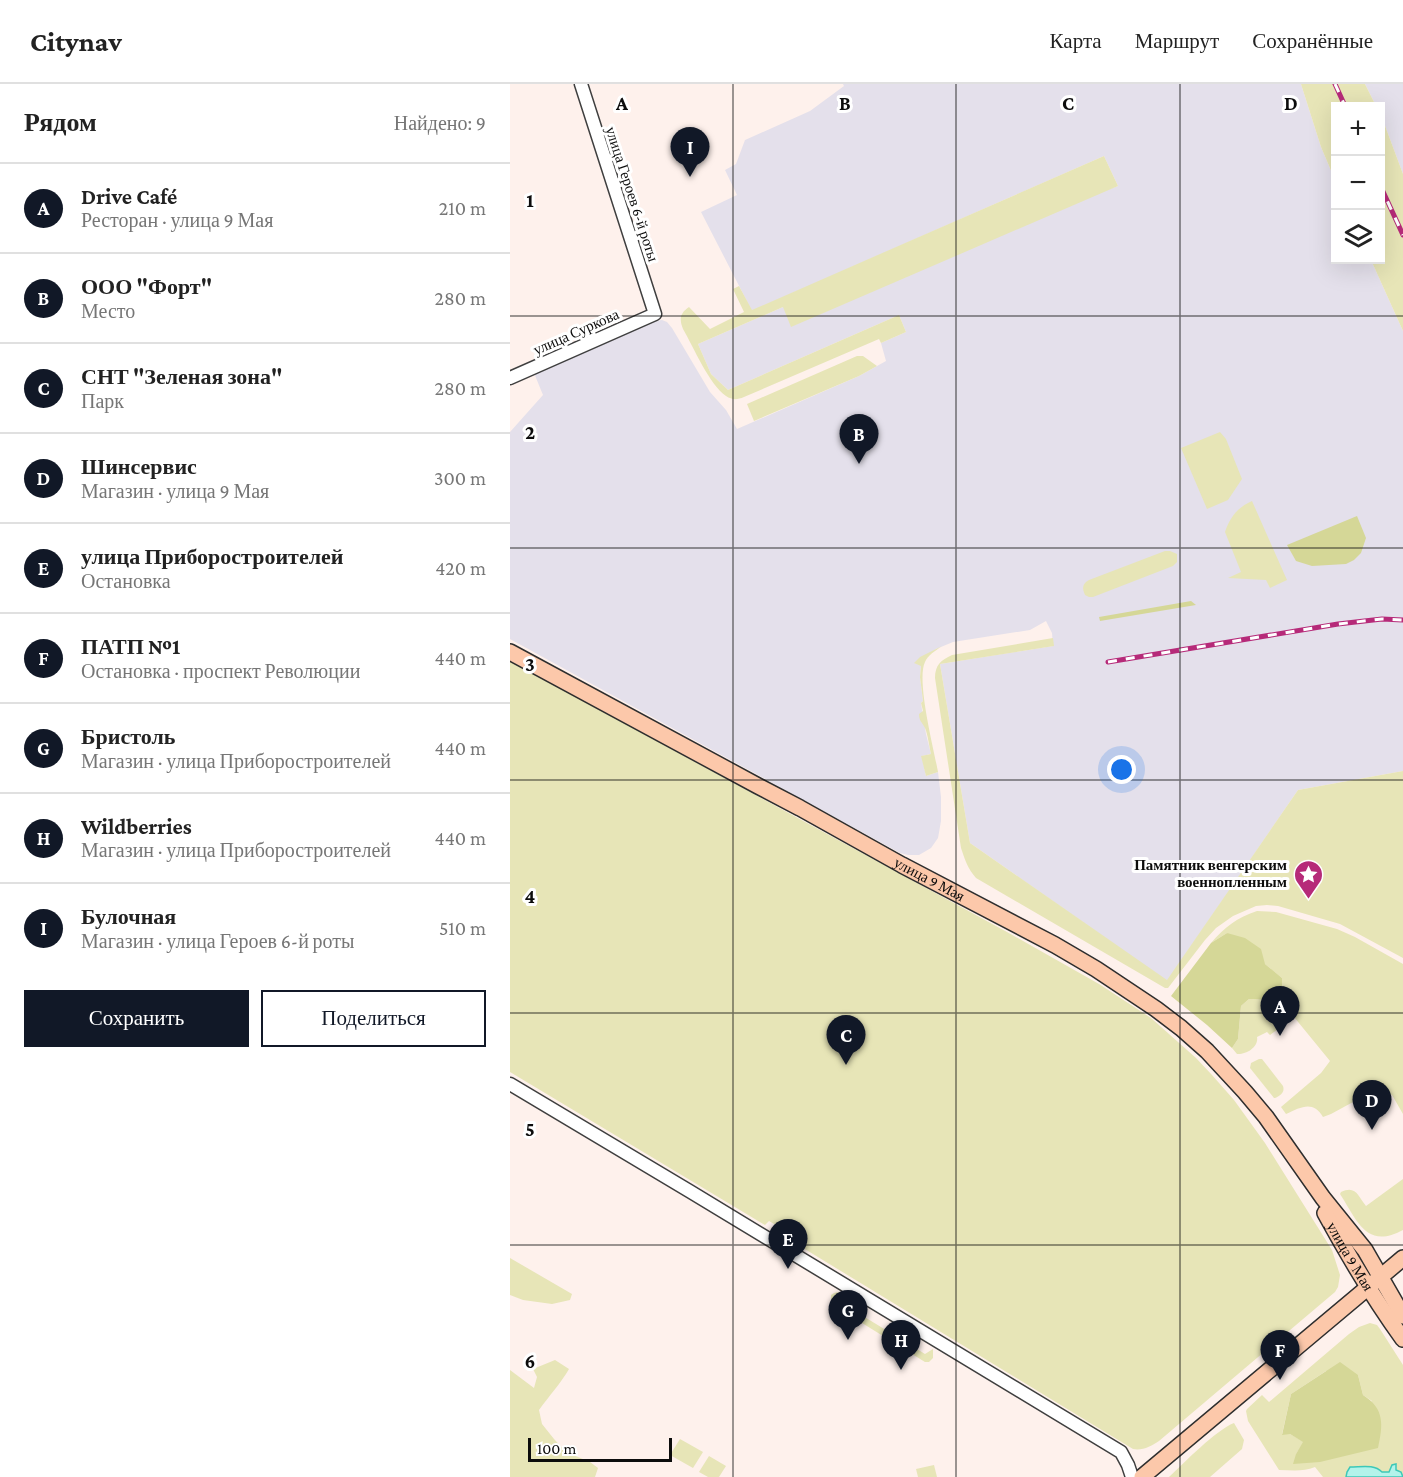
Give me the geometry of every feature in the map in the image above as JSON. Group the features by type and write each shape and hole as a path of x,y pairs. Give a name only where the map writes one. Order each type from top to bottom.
{"main road":[{"name":"улица 9 Мая","path":"510,652 801,808 902,865 1055,945 1156,1009 1181,1028 1219,1064 1266,1117 1301,1169 1365,1250 1403,1316"},
{"name":"улица 9 Мая","path":"1301,1169 1352,1262 1403,1339"},
{"path":"1142,1477 1403,1258"}],"street":[{"name":"улица Героев 6-й роты","path":"581,84 655,314"},
{"name":"улица Суркова","path":"510,378 655,314"},
{"path":"510,1084 1121,1452 1132,1477"}],"shaded area":[{"path":"843,84 1301,84 1331,171 1331,264 1373,264 1403,331 1403,771 1298,790 1167,981 970,843 940,664 1053,646 1052,633 1046,621 1030,630 953,642 936,649 915,663 921,665 923,701 921,703 931,754 922,756 926,776 938,772 941,797 938,838 931,848 919,855 900,853 510,639 510,432 543,395 534,373 654,321 662,320 672,328 710,392 726,410 737,429 859,376 886,361 881,343 906,332 899,315 728,390 711,374 698,344 783,307 1118,186 1104,156 752,311 701,212 737,195 725,170 736,164 745,140 810,111 844,86"},
{"path":"1301,84 1365,84 1374,102 1331,102 1331,171"},
{"path":"1365,84 1403,84 1403,174 1385,126 1385,102 1374,102"},
{"path":"1385,126 1403,174 1403,331 1373,264 1385,264"},
{"path":"1104,156 1118,186 791,327 783,307 698,344 711,374 728,390 899,315 906,332 881,343 879,339 735,399 726,396 714,383 683,329 681,317 689,307 710,329 744,312 733,289 739,286 752,310"},
{"path":"857,356 863,356 877,366 754,421 747,404"},
{"path":"1220,432 1226,439 1242,479 1228,500 1207,509 1181,448"},
{"path":"1252,501 1287,580 1270,588 1266,580 1228,578 1241,572 1225,532 1235,513"},
{"path":"1165,551 1177,554 1177,562 1173,566 1093,597 1085,595 1083,586 1089,580"},
{"path":"1053,638 1054,646 940,664 970,843 1167,980 1298,790 1403,771 1403,958 1340,924 1278,906 1256,906 1233,916 1216,928 1168,988 1165,988 976,878 961,848 935,678 937,666 952,655"},
{"path":"942,646 928,657 923,671 924,699 938,772 926,776 921,756 931,754 926,731 919,716 923,711 921,666 914,663 920,657"},
{"path":"510,661 1007,932 1099,984 1151,1018 1212,1075 1234,1100 1265,1143 1332,1250 1340,1275 1335,1292 1159,1441 1147,1448 1133,1449 790,1240 793,1235 769,1221 765,1225 510,1072"},
{"path":"1257,911 1276,912 1337,929 1403,964 1403,1114 1392,1095 1377,1089 1323,1117 1315,1108 1306,1106 1286,1114 1281,1107 1321,1073 1330,1061 1294,1017 1270,1035 1267,1032 1257,1037 1256,1044 1248,1052 1237,1054 1232,1048 1238,1039 1241,1006 1249,999 1266,1000 1282,1010 1282,978 1227,933 1211,943 1231,924"},
{"path":"1262,1059 1283,1086 1282,1093 1275,1098 1250,1068 1251,1063"},
{"path":"1403,1179 1403,1230 1390,1235 1371,1234 1364,1229 1340,1194 1346,1190 1353,1191 1359,1195 1366,1206"},
{"path":"510,1258 572,1294 570,1300 552,1304 523,1300 510,1295"},
{"path":"838,1292 844,1296 845,1305 925,1354 933,1349 933,1358 925,1362 833,1305 831,1295"},
{"path":"1370,1323 1377,1325 1403,1365 1403,1477 1401,1472 1396,1470 1396,1465 1389,1472 1382,1472 1372,1467 1350,1467 1346,1477 1323,1477 1315,1467 1302,1470 1279,1470 1248,1421 1247,1409 1262,1395 1269,1402 1359,1327","holes":["1326,1371 1358,1375 1363,1395 1372,1401 1296,1454 1304,1442 1290,1434 1282,1434 1291,1394"]},
{"path":"555,1360 569,1369 539,1410 542,1424 566,1452 598,1468 595,1477 510,1477 510,1370 534,1388 537,1377 533,1369"},
{"path":"1234,1423 1244,1440 1242,1449 1210,1477 1169,1477 1209,1439"},
{"path":"680,1439 703,1452 693,1468 670,1455"},
{"path":"709,1456 726,1466 719,1477 708,1477 699,1472"},
{"path":"934,1465 937,1477 918,1477 916,1469"}],"green space":[{"path":"1357,516 1366,538 1361,553 1354,560 1346,564 1312,566 1296,561 1287,545"},
{"path":"1191,601 1196,605 1100,621 1099,617"},
{"path":"1227,933 1245,938 1261,949 1265,964 1282,978 1282,998 1290,1005 1282,1010 1266,1000 1249,999 1241,1006 1238,1039 1232,1048 1171,996 1211,943"},
{"path":"1340,1362 1358,1375 1363,1395 1379,1412 1381,1432 1378,1448 1320,1462 1293,1464 1303,1442 1290,1434 1282,1435 1291,1394"}],"water":[{"path":"1396,1464 1396,1470 1401,1472 1403,1477 1346,1477 1350,1467 1372,1467 1382,1472 1389,1472 1392,1465"}],"railway":[{"path":"1335,84 1343,102"},
{"path":"1385,196 1403,235"},
{"path":"1108,662 1338,624 1382,619 1403,620"}],"place":[{"name":"Булочная","path":"690,177"},
{"name":"ООО \"Форт\"","path":"859,464"},
{"name":"Памятник венгерским военнопленным","path":"1308,900"},
{"name":"Drive Café","path":"1280,1036"},
{"name":"СНТ \"Зеленая зона\"","path":"846,1065"},
{"name":"Шинсервис","path":"1372,1130"},
{"name":"улица Приборостроителей","path":"788,1269"},
{"name":"Бристоль","path":"848,1340"},
{"name":"Wildberries","path":"901,1370"},
{"name":"ПАТП №1","path":"1280,1380"}]}
